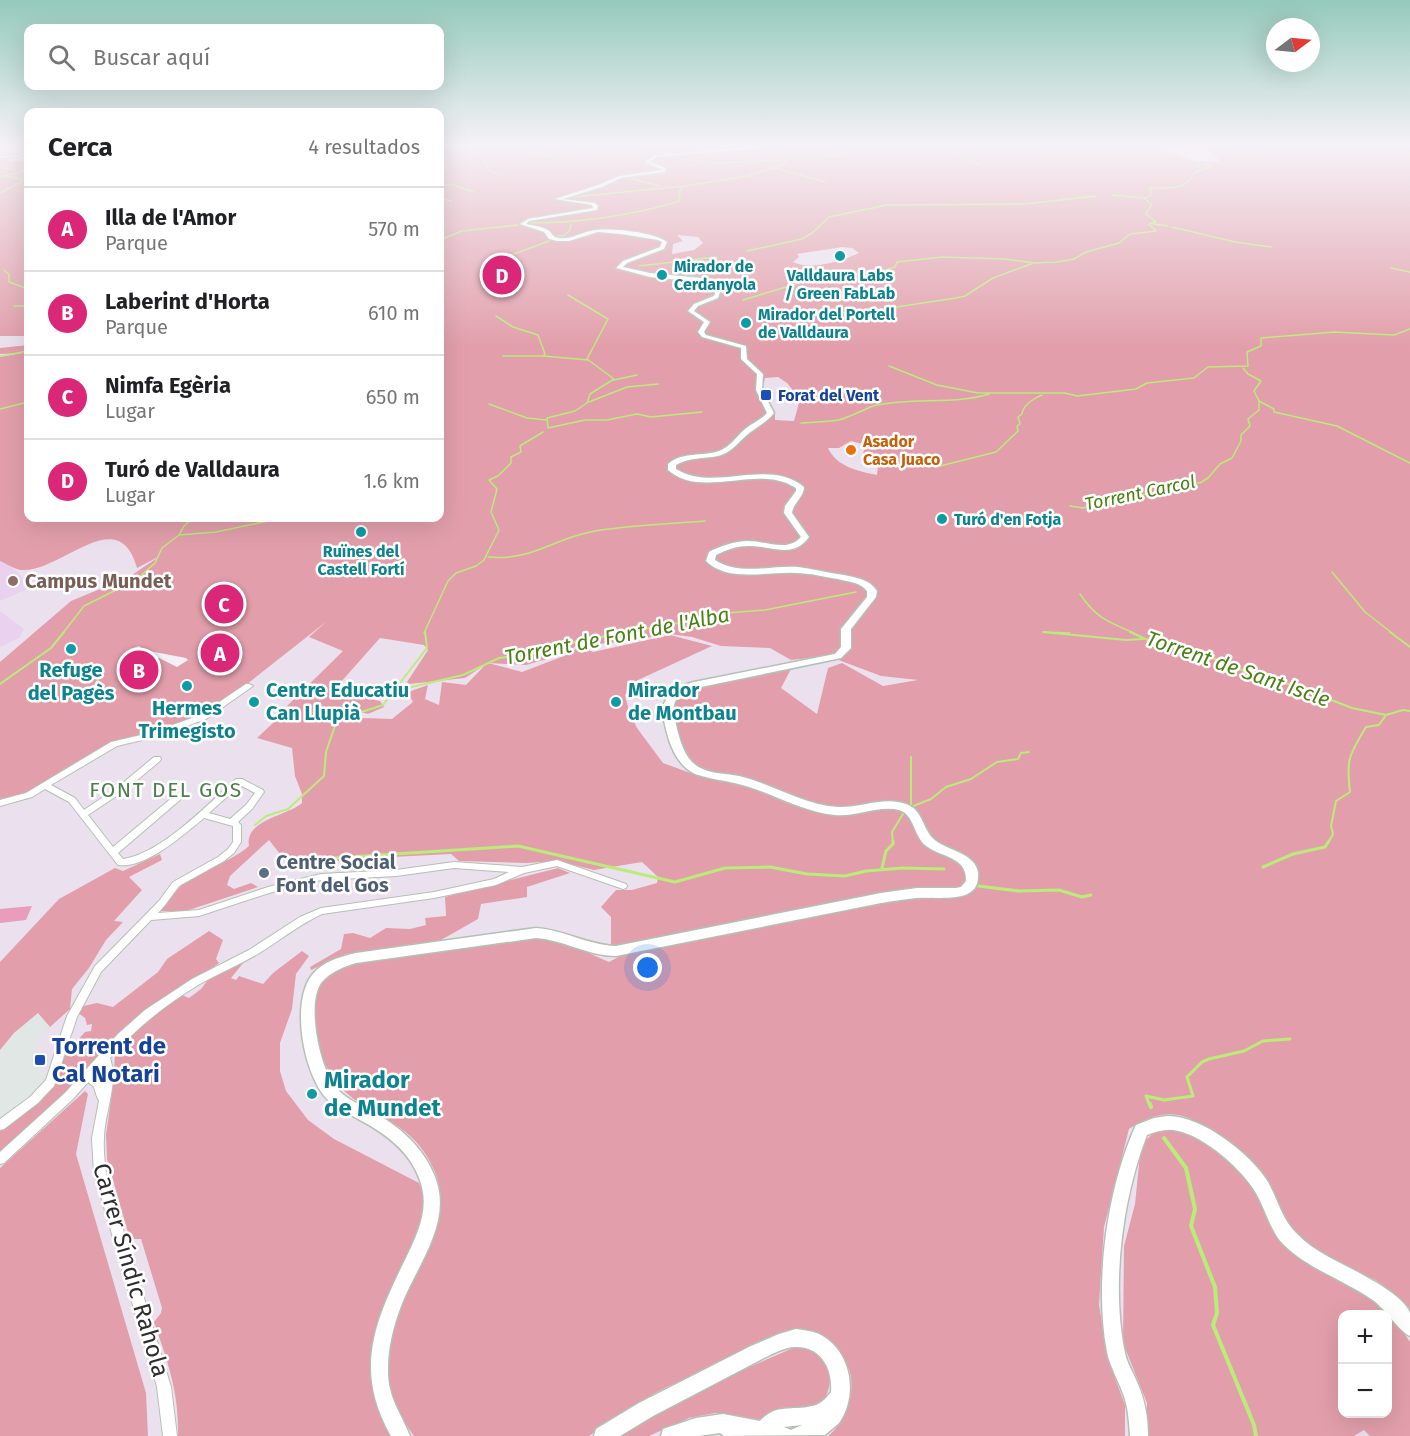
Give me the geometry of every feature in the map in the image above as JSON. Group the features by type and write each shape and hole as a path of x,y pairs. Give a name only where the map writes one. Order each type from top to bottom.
{"street":[{"path":"401,1436 391,1422 381,1391 379,1351 392,1306 429,1227 433,1211 432,1192 422,1165 406,1143 385,1126 343,1103 323,1081 316,1063 306,1012 310,992 322,974 335,965 356,958 536,933 561,936 594,950 616,951 881,898 917,893 961,892 972,883 972,872 965,861 929,843 922,835 914,814 906,808 890,805 843,811 816,809 795,803 742,780 699,772 684,761 667,709 669,701 678,692 699,684 830,659 841,654 846,648 846,629 872,595 872,589 856,580 806,571 722,568 713,565 710,560 714,553 729,546 753,543 788,547 801,543 805,537 788,513 789,506 800,491 797,484 759,477 692,478 679,476 672,470 672,465 679,460 716,454 730,448 745,432 768,418 771,413 758,388 760,374 744,359 744,347 704,336 701,332 707,322 691,311 696,305 715,298 721,284 711,280 651,275 619,268 625,262 662,248 665,242 660,238 596,231 570,240 556,240 551,238 546,231 522,224 528,220 575,212"},
{"path":"0,803 29,795 114,744 156,734 203,717 249,686"},
{"path":"83,815 157,759"},
{"path":"46,786 72,800 121,863 130,863 152,853 202,814 239,781 260,792 249,807 232,822"},
{"path":"113,852 177,798"},
{"path":"0,1125 34,1100 50,1083 70,1022 86,987 103,963 180,882 221,859 233,849 237,842 237,825 202,814"},
{"path":"0,1159 88,1076 122,1037 166,1001 321,910 434,895 496,882 522,870 557,863 623,886"},
{"path":"148,917 199,913 278,887 329,875 396,873 454,865 522,870"},
{"name":"Carrer Síndic Rahola","path":"102,1059 106,1061 109,1075 98,1138 100,1173 164,1387 170,1436"},
{"path":"88,1076 99,1084 103,1104"},
{"path":"1139,1436 1139,1418 1133,1395 1116,1354 1113,1316 1113,1246 1134,1145 1141,1130 1155,1124 1176,1123 1188,1126 1201,1132 1238,1161 1260,1183 1274,1217 1290,1239 1320,1262 1375,1290 1391,1303 1410,1327"},
{"path":"603,1436 649,1407 788,1339 796,1338 812,1341 826,1350 839,1371 842,1394 835,1414 814,1433 798,1436"},
{"path":"670,1436 696,1427 723,1423 771,1434 778,1419 787,1415 817,1414 824,1411 842,1394"},
{"path":"723,1423 739,1436"}],"shaded area":[{"path":"0,212 24,212 24,336 0,336"},
{"path":"444,212 1410,212 1410,1309 1380,1283 1327,1257 1300,1238 1281,1210 1264,1175 1210,1131 1186,1117 1174,1114 1161,1115 1129,1129 1104,1227 1099,1305 1108,1359 1125,1405 1125,1436 828,1436 841,1420 846,1409 850,1398 851,1376 847,1365 837,1354 791,1331 782,1333 661,1390 630,1407 589,1436 414,1436 393,1396 388,1359 394,1326 435,1234 441,1204 435,1172 416,1142 393,1123 355,1100 334,1080 321,1054 314,1024 315,996 320,984 333,972 349,964 535,937 561,941 609,962 624,954 910,898 952,897 969,893 975,889 978,882 976,869 960,852 935,842 927,832 917,811 912,807 898,802 847,807 825,805 735,775 696,766 685,753 672,713 677,699 689,690 791,669 781,688 817,714 828,668 842,663 883,686 918,680 881,676 828,656 791,660 770,648 721,646 692,637 670,634 577,646 550,658 526,665 488,663 522,672 569,654 580,646 593,652 670,635 712,646 638,680 625,695 637,728 663,763 696,775 744,785 789,804 818,812 849,814 901,809 912,818 917,834 923,842 960,861 968,878 964,885 956,888 611,947 611,917 601,907 616,890 632,890 657,883 658,877 642,862 594,870 557,861 526,863 459,861 451,854 353,859 291,868 269,840 230,876 227,885 234,889 251,883 258,887 186,911 161,911 182,885 198,874 232,858 249,846 249,837 260,824 302,803 302,794 295,776 292,748 257,738 343,651 309,637 327,621 219,706 165,730 114,743 29,793 0,799 0,662 71,601 129,577 160,556 137,568 128,549 117,540 103,540 37,568 21,570 0,561 0,357 23,353 0,354 0,348 24,345 24,522 444,522","holes":["677,235 698,237 703,243 694,250 672,254 673,244 683,241","842,247 852,248 859,253 835,262 817,265 800,265 793,262 799,257 797,254","778,377 787,383 800,399 794,421 775,420 775,412 762,390 765,378","851,441 866,445 863,453 879,457 877,475 842,464 828,448 839,448","380,638 424,645 428,650 407,682 409,684 465,678 486,664 466,685 442,682 439,705 425,699 428,685 408,692 413,702 392,719 363,718 354,710 368,714 384,707 380,701 332,692"]},
{"name":"Campus Mundet","path":"0,561 13,568 32,587 0,601"},
{"name":"Campus Mundet","path":"0,611 24,629 19,638 0,647"},
{"path":"139,646 144,650 188,660 177,667 159,658 127,654 130,649"},
{"path":"160,854 162,860 129,877 142,890 114,921 123,922 106,940 89,968 72,989 70,1009 50,1027 38,1013 14,1033 0,1050 0,962 59,899 115,868 123,871"},
{"path":"558,868 570,873 527,887 527,897 481,904 478,919 441,940 346,954 311,970 310,967 341,949 344,934 353,933 370,938 386,928 410,929 426,925 425,918 446,916 445,897"},
{"path":"32,906 26,920 0,923 0,909"},
{"path":"209,931 223,940 216,959 219,963 183,988 0,1153 0,1129 52,1086 65,1054 85,1032 91,1031 92,1024 87,1025 85,1018 78,1013 79,1007 97,1003 113,1007 158,972 167,959"},
{"path":"302,951 309,956 296,974 292,1009 280,1043 280,1071 286,1091 308,1120 334,1139 419,1183 427,1202 373,1386 382,1418 391,1436 178,1436 175,1391 154,1322 162,1308 141,1239 132,1239 129,1236 107,1159 106,1135 115,1053 121,1044 157,1011 182,995 189,998 201,989 210,977 248,957 231,978 236,980 239,976 263,984 273,973"},
{"path":"38,1012 50,1027 41,1035 37,1045 39,1056 35,1059 38,1065 42,1063 45,1077 30,1096 0,1117 0,1051 14,1033"},
{"path":"85,1091 88,1094 76,1154 146,1393 148,1436 0,1436 0,1168"},
{"path":"1156,1130 1183,1131 1207,1142 1253,1183 1274,1228 1372,1296 1387,1310 1338,1310 1338,1418 1392,1418 1392,1315 1410,1342 1410,1436 1370,1436 1364,1430 1354,1436 1147,1436 1147,1403 1123,1343 1124,1246 1135,1204 1141,1145"},
{"path":"793,1348 804,1348 814,1352 826,1365 830,1383 822,1403 811,1407 784,1408 763,1420 715,1413 689,1418 649,1436 615,1436 697,1390"}],"waterway":[{"path":"527,223 566,222 637,212"},
{"path":"747,251 802,239 829,217 853,212"},
{"path":"743,300 812,279 885,270 895,267 897,262 942,257 1004,259 1034,263 1074,259 1086,252 1119,243 1130,234 1156,231 1149,224 1156,222 1146,214 1147,212"},
{"path":"552,236 563,236 570,230 571,224"},
{"path":"1154,224 1168,226"},
{"path":"444,238 462,231 518,225"},
{"path":"1172,227 1235,242 1271,247"},
{"path":"495,261 549,241 549,236"},
{"path":"639,266 717,257"},
{"path":"784,318 883,309 956,298 965,296 993,278 1031,264"},
{"path":"1391,268 1410,272"},
{"path":"4,270 9,274"},
{"path":"9,275 9,282 24,288"},
{"path":"568,295 608,319 587,359 614,379 590,394 587,403 575,411 547,418 548,428 585,420 607,420 637,414 651,417 702,412"},
{"path":"14,306 24,306"},
{"path":"496,316 513,327 538,335 545,354 543,356"},
{"path":"889,366 937,385 978,393 1065,393 1077,396 1136,389 1147,383 1194,378 1208,367 1248,366 1247,352 1261,346 1261,338 1334,332 1394,335 1410,329"},
{"path":"0,356 24,352"},
{"path":"503,356 543,356"},
{"path":"543,356 588,360"},
{"name":"Torrent Carcol","path":"1243,368 1248,374 1261,381 1254,391 1259,401"},
{"path":"614,380 637,375"},
{"path":"589,402 627,387 658,384"},
{"path":"801,423 838,420 873,406 891,403 962,399 989,394"},
{"path":"940,466 996,452 1018,431 1017,426 1020,424 1018,417 1027,405 1042,395"},
{"name":"Torrent Carcol","path":"1070,506 1083,508 1107,500 1168,491 1184,483 1200,483 1208,478 1220,464 1232,458 1241,441 1241,435 1250,426 1248,419 1259,410 1259,401"},
{"path":"1259,401 1274,409 1274,412 1337,426 1410,463"},
{"path":"0,409 24,403"},
{"path":"489,404 527,418 546,420"},
{"path":"424,633 448,581 456,573 476,566 484,560 499,530 491,512 497,489 489,480 498,476 511,463 511,457 521,452 520,446 543,432"},
{"path":"488,557 517,556 590,532 632,526 705,521"},
{"path":"179,535 188,522"},
{"path":"179,535 216,532 263,522"},
{"path":"63,633 84,606 136,580 155,563 162,548 179,535"},
{"path":"1332,572 1365,612 1392,633"},
{"name":"Torrent de Font de l'Alba","path":"620,633 678,623 702,615 765,610 856,592"},
{"name":"Torrent de Sant Iscle","path":"1080,594 1103,618 1134,633"},
{"path":"0,684 51,648 64,632"},
{"name":"Torrent de Cal Notari","path":"255,825 266,816 288,809 324,776 326,752 337,720 383,705 427,648 425,632"},
{"name":"Torrent de Font de l'Alba","path":"390,699 407,688 463,675 499,658 555,650 577,641 629,632"},
{"path":"1070,633 1043,632 1126,640 1143,639"},
{"name":"Torrent de Sant Iscle","path":"1130,632 1148,640 1200,653 1244,671 1295,686 1352,708 1386,715"},
{"path":"1390,632 1410,647"},
{"name":"Torrent de Sant Iscle","path":"1386,715 1403,710 1410,711"},
{"path":"1328,843 1333,834 1331,826 1336,801 1350,792 1348,772 1352,751 1366,727 1379,725 1386,715"},
{"path":"911,757 911,807 931,799 946,787 971,779 997,762 1018,759 1021,753 1029,752"},
{"path":"893,843 892,832 903,814"},
{"path":"1263,867 1293,854 1325,847 1329,841"},
{"path":"882,868 886,851 893,843"},
{"path":"288,861 518,846 675,882 725,868 770,867 807,874 845,876 866,871 903,868 944,869"},
{"path":"978,886 1019,891 1059,890 1082,897 1091,895"},
{"path":"1150,1106 1146,1096 1164,1100 1193,1096 1187,1077 1202,1062 1244,1051 1263,1041 1290,1039"},
{"path":"1164,1138 1186,1168 1195,1209 1191,1226 1215,1287 1217,1313 1213,1325 1254,1425 1256,1436"}],"place":[{"name":"Valldaura Labs / Green FabLab","path":"840,256"},
{"name":"Turó de Valldaura","path":"502,275"},
{"name":"Mirador de Cerdanyola","path":"662,275"},
{"name":"Mirador del Portell de Valldaura","path":"746,323"},
{"name":"Forat del Vent","path":"766,395"},
{"name":"Asador Casa Juaco","path":"851,450"},
{"name":"Turó d'en Fotja","path":"942,519"},
{"name":"Ruïnes del Castell Fortí","path":"361,532"},
{"name":"Campus Mundet","path":"13,581"},
{"name":"Nimfa Egèria","path":"224,604"},
{"name":"Refuge del Pagès","path":"71,649"},
{"name":"Illa de l'Amor","path":"220,653"},
{"name":"Laberint d'Horta","path":"139,670"},
{"name":"Hermes Trimegisto","path":"187,686"},
{"name":"Centre Educatiu Can Llupià","path":"254,702"},
{"name":"Mirador de Montbau","path":"616,702"},
{"name":"Centre Social Font del Gos","path":"264,873"},
{"name":"Torrent de Cal Notari","path":"40,1060"},
{"name":"Mirador de Mundet","path":"312,1094"}],"district":[{"name":"FONT DEL GOS","path":"166,790"}]}
